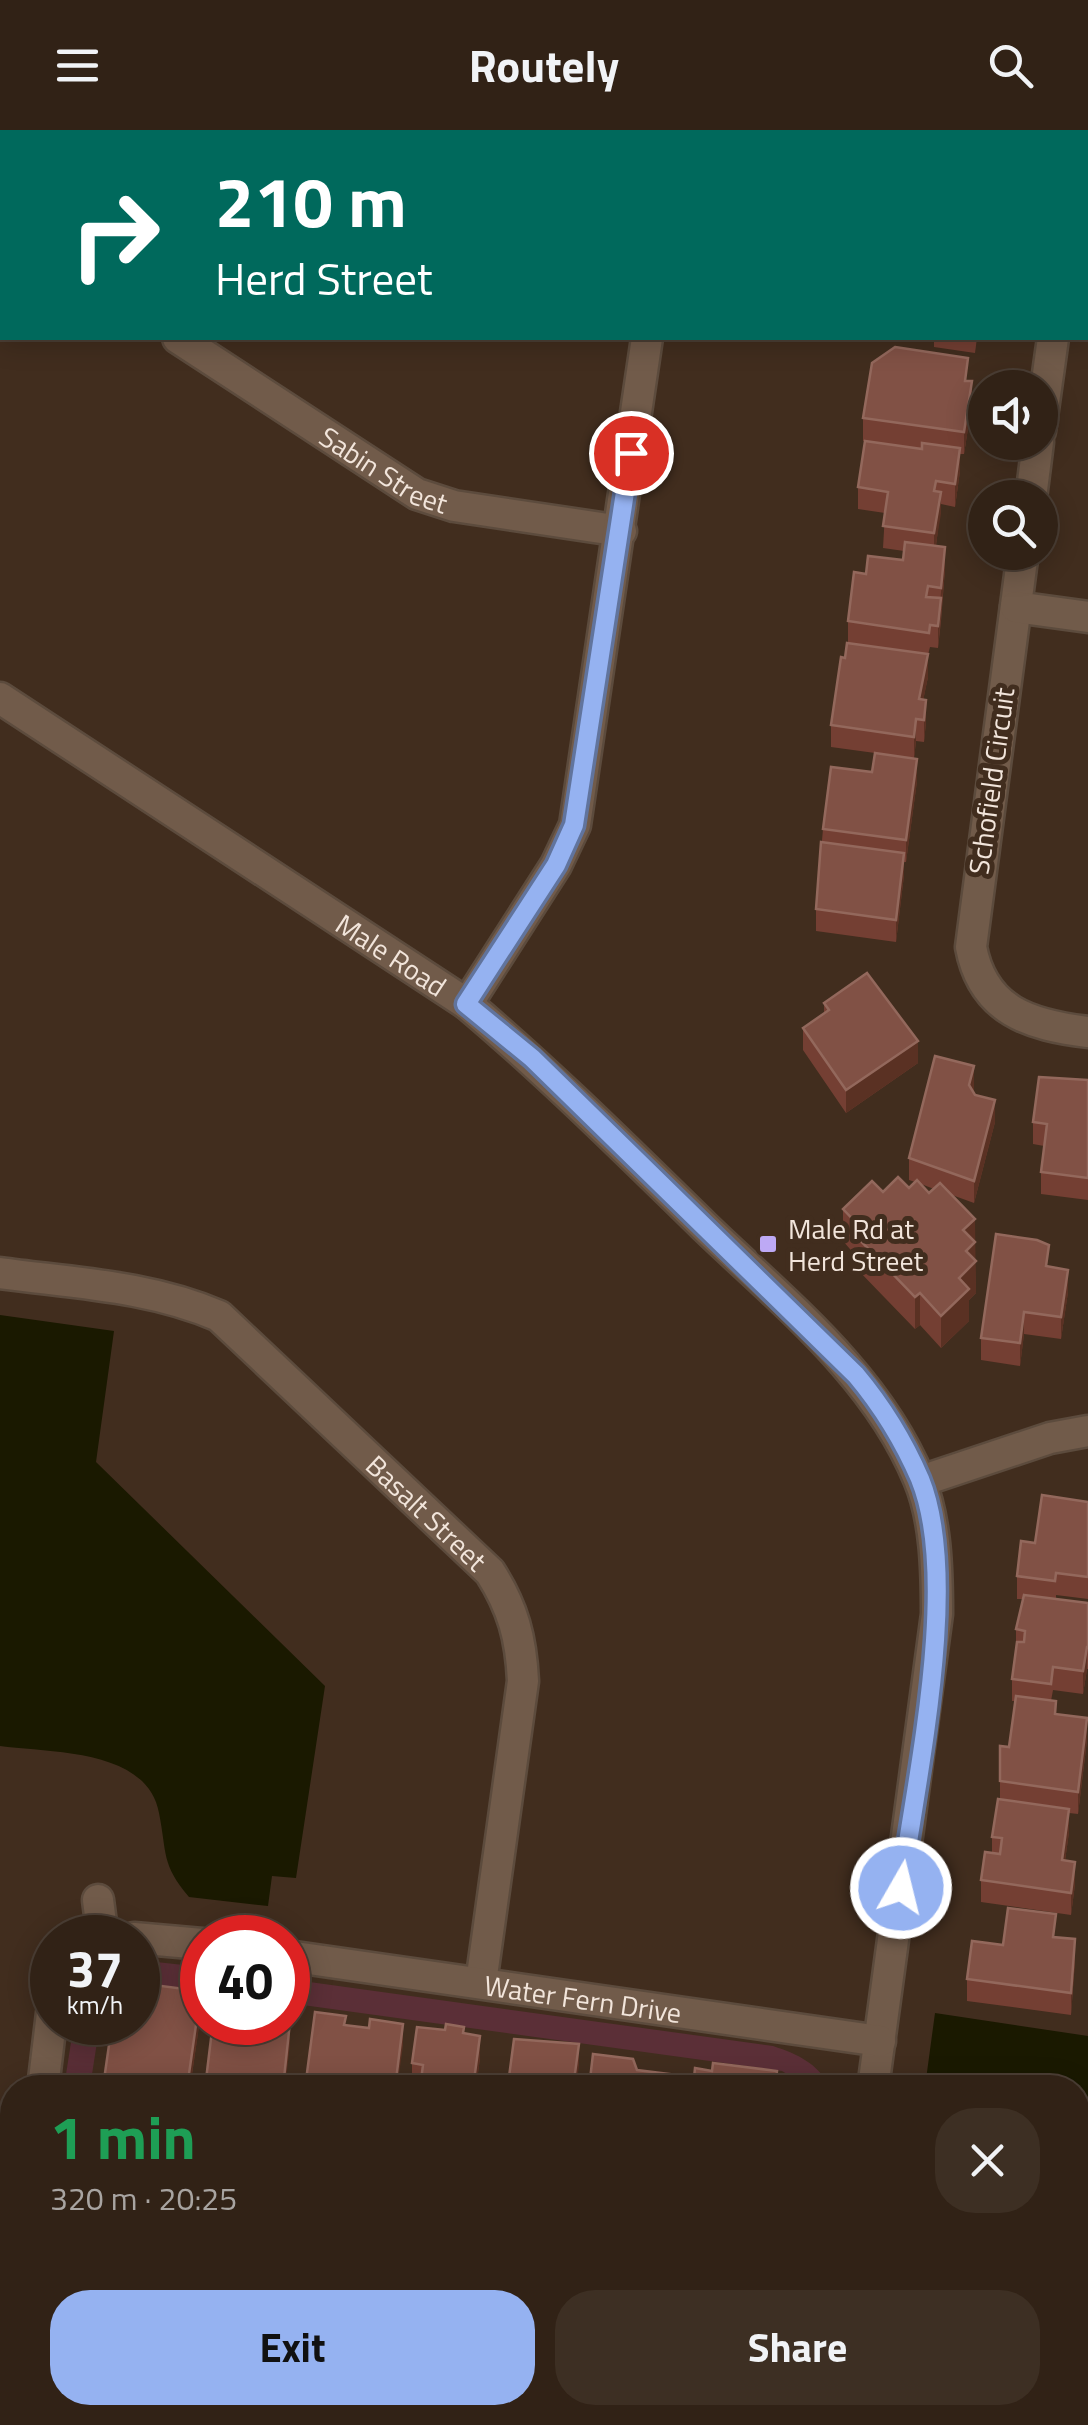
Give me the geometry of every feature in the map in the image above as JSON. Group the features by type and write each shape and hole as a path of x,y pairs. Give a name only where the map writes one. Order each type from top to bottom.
{"street":[{"name":"Sabin Street","path":"181,340 417,494 454,506 620,530"},
{"path":"466,1004 556,865 574,825 646,340"},
{"path":"1048,370 1053,340"},
{"name":"Schofield Circuit","path":"1021,570 971,925 975,969 998,1003 1026,1021 1088,1032"},
{"path":"1016,607 1088,617"},
{"name":"Male Road","path":"0,698 466,1004 532,1058 856,1375 886,1416 921,1482 934,1548 936,1614 875,2075"},
{"name":"Basalt Street","path":"0,1273 145,1292 184,1300 220,1316 490,1572 512,1605 522,1645 524,1682 481,1983"},
{"path":"921,1482 1050,1438 1088,1432"},
{"path":"98,1900 100,1915"},
{"name":"Water Fern Drive","path":"310,1959 880,2041"},
{"path":"45,2075 48,2045"}],"shaded area":[{"path":"0,1315 114,1331 96,1462 325,1686 296,1878 272,1876 268,1906 189,1897 169,1866 151,1792 136,1776 94,1758 0,1746"},
{"path":"160,1962 180,1965 180,1989 160,1987"},
{"path":"310,1982 773,2046 806,2061 821,2075 788,2075 782,2071 310,2006"},
{"path":"935,2013 1088,2036 1088,2075 927,2075"},
{"path":"71,2045 97,2045 92,2075 66,2075"}],"building":[{"path":"895,347 968,358 964,432 863,418 872,363"},
{"path":"865,441 922,449 922,443 960,448 955,484 936,481 934,491 941,492 934,533 883,526 888,492 858,487"},
{"path":"905,542 945,547 941,588 928,586 926,597 941,598 938,626 930,625 929,633 848,621 854,572 866,574 868,556 903,560"},
{"path":"847,643 928,654 919,699 926,700 924,720 916,719 914,737 831,725 841,657 845,658"},
{"path":"875,753 917,759 906,840 823,829 831,767 872,772"},
{"path":"821,842 904,853 896,920 816,909"},
{"path":"867,973 918,1041 846,1090 803,1028 829,1010 824,1003"},
{"path":"935,1056 974,1066 969,1085 975,1095 995,1100 974,1181 909,1158"},
{"path":"1039,1077 1088,1080 1088,1178 1041,1172 1047,1124 1033,1122"},
{"path":"898,1177 909,1188 917,1180 929,1193 940,1183 975,1219 963,1230 975,1242 966,1251 976,1261 959,1278 969,1289 941,1316 920,1293 915,1297 856,1236 863,1230 843,1209 872,1181 883,1192"},
{"path":"996,1234 1049,1245 1046,1266 1068,1270 1061,1317 1024,1312 1020,1343 981,1338"},
{"path":"1042,1495 1088,1502 1088,1577 1056,1573 1055,1581 1017,1576 1021,1541 1035,1543"},
{"path":"1024,1595 1088,1603 1088,1647 1083,1671 1053,1667 1051,1684 1012,1679 1017,1642 1024,1642 1025,1631 1016,1629"},
{"path":"1016,1696 1056,1701 1055,1714 1087,1718 1078,1792 1000,1781 1000,1746 1009,1747"},
{"path":"998,1799 1069,1809 1062,1860 1075,1862 1071,1893 981,1880 985,1852 1000,1854 1002,1838 992,1837"},
{"path":"1008,1908 1056,1914 1053,1937 1075,1939 1071,1993 967,1979 972,1941 1003,1945"},
{"path":"160,1986 180,1988 180,2045 193,2045 189,2075 105,2075 109,2045 160,2045"},
{"path":"315,2012 346,2016 344,2025 369,2028 370,2019 403,2024 397,2075 307,2075"},
{"path":"446,2024 464,2027 463,2033 480,2036 475,2075 422,2075 423,2065 412,2063 417,2027 445,2030"},
{"path":"514,2039 579,2044 575,2075 509,2075"},
{"path":"210,2045 288,2045 284,2075 207,2075"},
{"path":"593,2054 633,2059 637,2070 670,2074 670,2075 591,2075"},
{"path":"713,2063 777,2071 777,2075 694,2075 695,2068 712,2071"}],"place":[{"name":"Male Rd at Herd Street","path":"768,1244"}],"route":[{"path":"631,453 574,825 556,865 466,1004 532,1058 856,1375 886,1416 921,1482 934,1548 936,1614 901,1888"}]}
